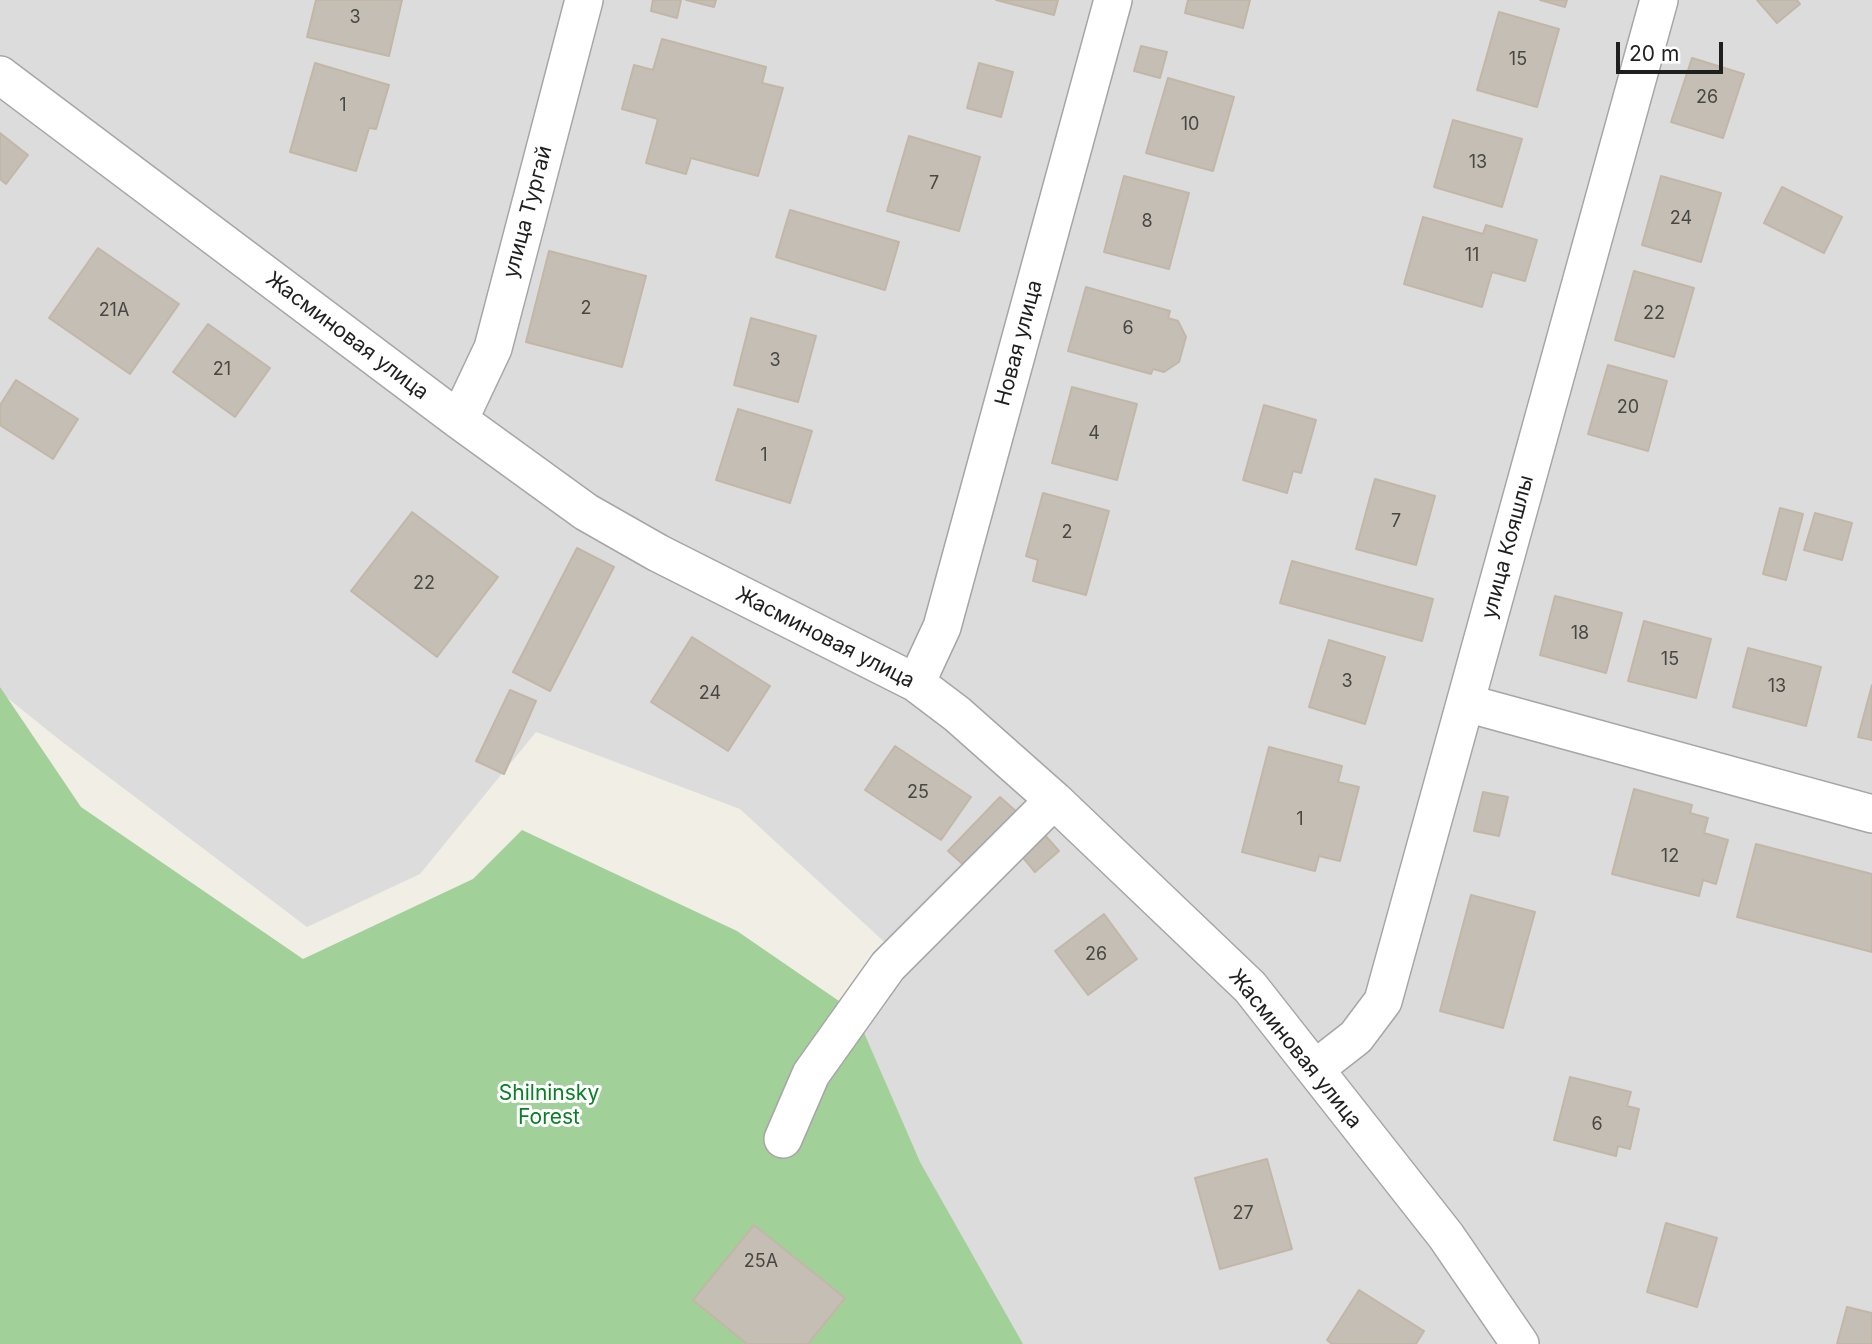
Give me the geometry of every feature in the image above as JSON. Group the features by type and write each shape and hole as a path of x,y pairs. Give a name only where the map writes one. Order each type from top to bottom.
{"street":[{"name":"улица Тургай","path":"459,420 493,348 584,0"},
{"name":"Новая улица","path":"916,683 942,627 1113,0"},
{"name":"улица Кояшлы","path":"1315,1069 1356,1037 1383,1001 1659,0"},
{"name":"Жасминовая улица","path":"0,75 459,420 586,512 658,554 916,683 957,714 1054,800 1250,987 1446,1236 1520,1344"},
{"path":"1466,703 1872,814"},
{"path":"783,1139 811,1074 888,966 1054,800"}],"shaded area":[{"path":"0,0 1872,0 1872,1344 650,1344 892,949 740,809 536,732 420,874 307,927 0,692"}],"green space":[{"name":"Shilninsky Forest","path":"0,687 81,807 303,959 473,879 522,830 737,931 855,1012 920,1162 1023,1344 0,1344"}],"building":[{"path":"316,0 402,0 389,56 307,37"},
{"path":"653,0 681,0 677,18 651,11"},
{"path":"686,0 716,0 714,7"},
{"path":"996,0 1058,0 1054,15"},
{"path":"1188,0 1250,0 1243,28 1185,13"},
{"path":"1540,0 1567,0 1565,7"},
{"path":"1757,0 1797,0 1800,4 1777,23"},
{"path":"1499,12 1559,29 1537,107 1477,90"},
{"path":"662,39 766,67 762,83 783,88 758,176 691,158 686,174 646,163 658,119 622,109 634,65 653,70"},
{"path":"1141,46 1167,52 1160,78 1134,71"},
{"path":"1692,58 1744,74 1723,138 1671,122"},
{"path":"315,63 389,85 376,129 369,128 356,171 290,152"},
{"path":"979,63 1013,72 1001,117 967,108"},
{"path":"1168,78 1234,97 1213,171 1146,153"},
{"path":"1453,120 1522,139 1502,207 1434,187"},
{"path":"0,133 28,155 6,184 0,179"},
{"path":"909,136 980,157 959,231 887,211"},
{"path":"1124,176 1189,193 1169,269 1104,252"},
{"path":"1661,176 1721,193 1701,262 1642,245"},
{"path":"1782,187 1842,217 1824,253 1764,223"},
{"path":"790,210 899,242 885,290 776,257"},
{"path":"1423,217 1483,234 1486,225 1537,240 1525,281 1492,272 1482,307 1404,284"},
{"path":"98,248 179,304 130,374 49,318"},
{"path":"549,251 646,276 622,367 526,342"},
{"path":"1634,271 1694,288 1674,357 1615,340"},
{"path":"1086,287 1170,311 1168,318 1178,321 1186,337 1179,362 1164,372 1153,369 1151,374 1068,351"},
{"path":"751,318 816,336 798,402 734,385"},
{"path":"208,324 270,368 235,417 173,372"},
{"path":"1608,365 1667,381 1648,451 1588,434"},
{"path":"16,380 78,419 53,459 0,425 0,405"},
{"path":"1072,387 1137,404 1117,480 1052,463"},
{"path":"1264,405 1316,420 1301,473 1293,471 1287,493 1243,480"},
{"path":"738,409 812,431 790,503 716,480"},
{"path":"1375,479 1435,496 1416,565 1356,549"},
{"path":"1043,493 1109,511 1086,595 1033,581 1038,560 1026,556"},
{"path":"1780,508 1803,514 1786,580 1763,574"},
{"path":"412,512 498,577 437,657 351,591"},
{"path":"1815,513 1852,523 1842,560 1804,550"},
{"path":"577,548 614,567 550,691 513,672"},
{"path":"1292,561 1433,599 1422,641 1280,603"},
{"path":"1555,596 1622,613 1606,673 1540,655"},
{"path":"1644,621 1711,639 1696,698 1628,681"},
{"path":"692,637 770,686 728,751 651,702"},
{"path":"1329,640 1385,657 1365,724 1309,707"},
{"path":"1748,648 1821,667 1806,726 1733,707"},
{"path":"1872,685 1872,740 1858,737"},
{"path":"510,690 536,701 504,774 476,761"},
{"path":"895,746 971,797 941,840 865,790"},
{"path":"1269,747 1342,766 1338,782 1359,787 1340,861 1319,856 1315,871 1242,852"},
{"path":"1634,789 1692,805 1690,813 1708,818 1704,833 1728,840 1716,884 1703,880 1699,896 1612,874"},
{"path":"1483,792 1508,797 1499,836 1474,831"},
{"path":"1000,797 1018,813 966,867 948,851"},
{"path":"1043,833 1059,851 1035,872 1020,854"},
{"path":"1756,844 1872,874 1872,952 1737,917"},
{"path":"1471,895 1535,912 1503,1028 1440,1011"},
{"path":"1104,914 1137,959 1088,995 1055,951"},
{"path":"1570,1077 1631,1092 1627,1106 1639,1109 1630,1149 1618,1146 1616,1156 1554,1140"},
{"path":"1267,1159 1292,1249 1220,1269 1195,1178"},
{"path":"1666,1223 1717,1238 1697,1307 1647,1292"},
{"path":"754,1225 845,1298 808,1344 747,1344 693,1300"},
{"path":"1359,1290 1424,1331 1416,1344 1332,1344 1327,1340"},
{"path":"1847,1307 1872,1313 1872,1344 1837,1344"}]}
